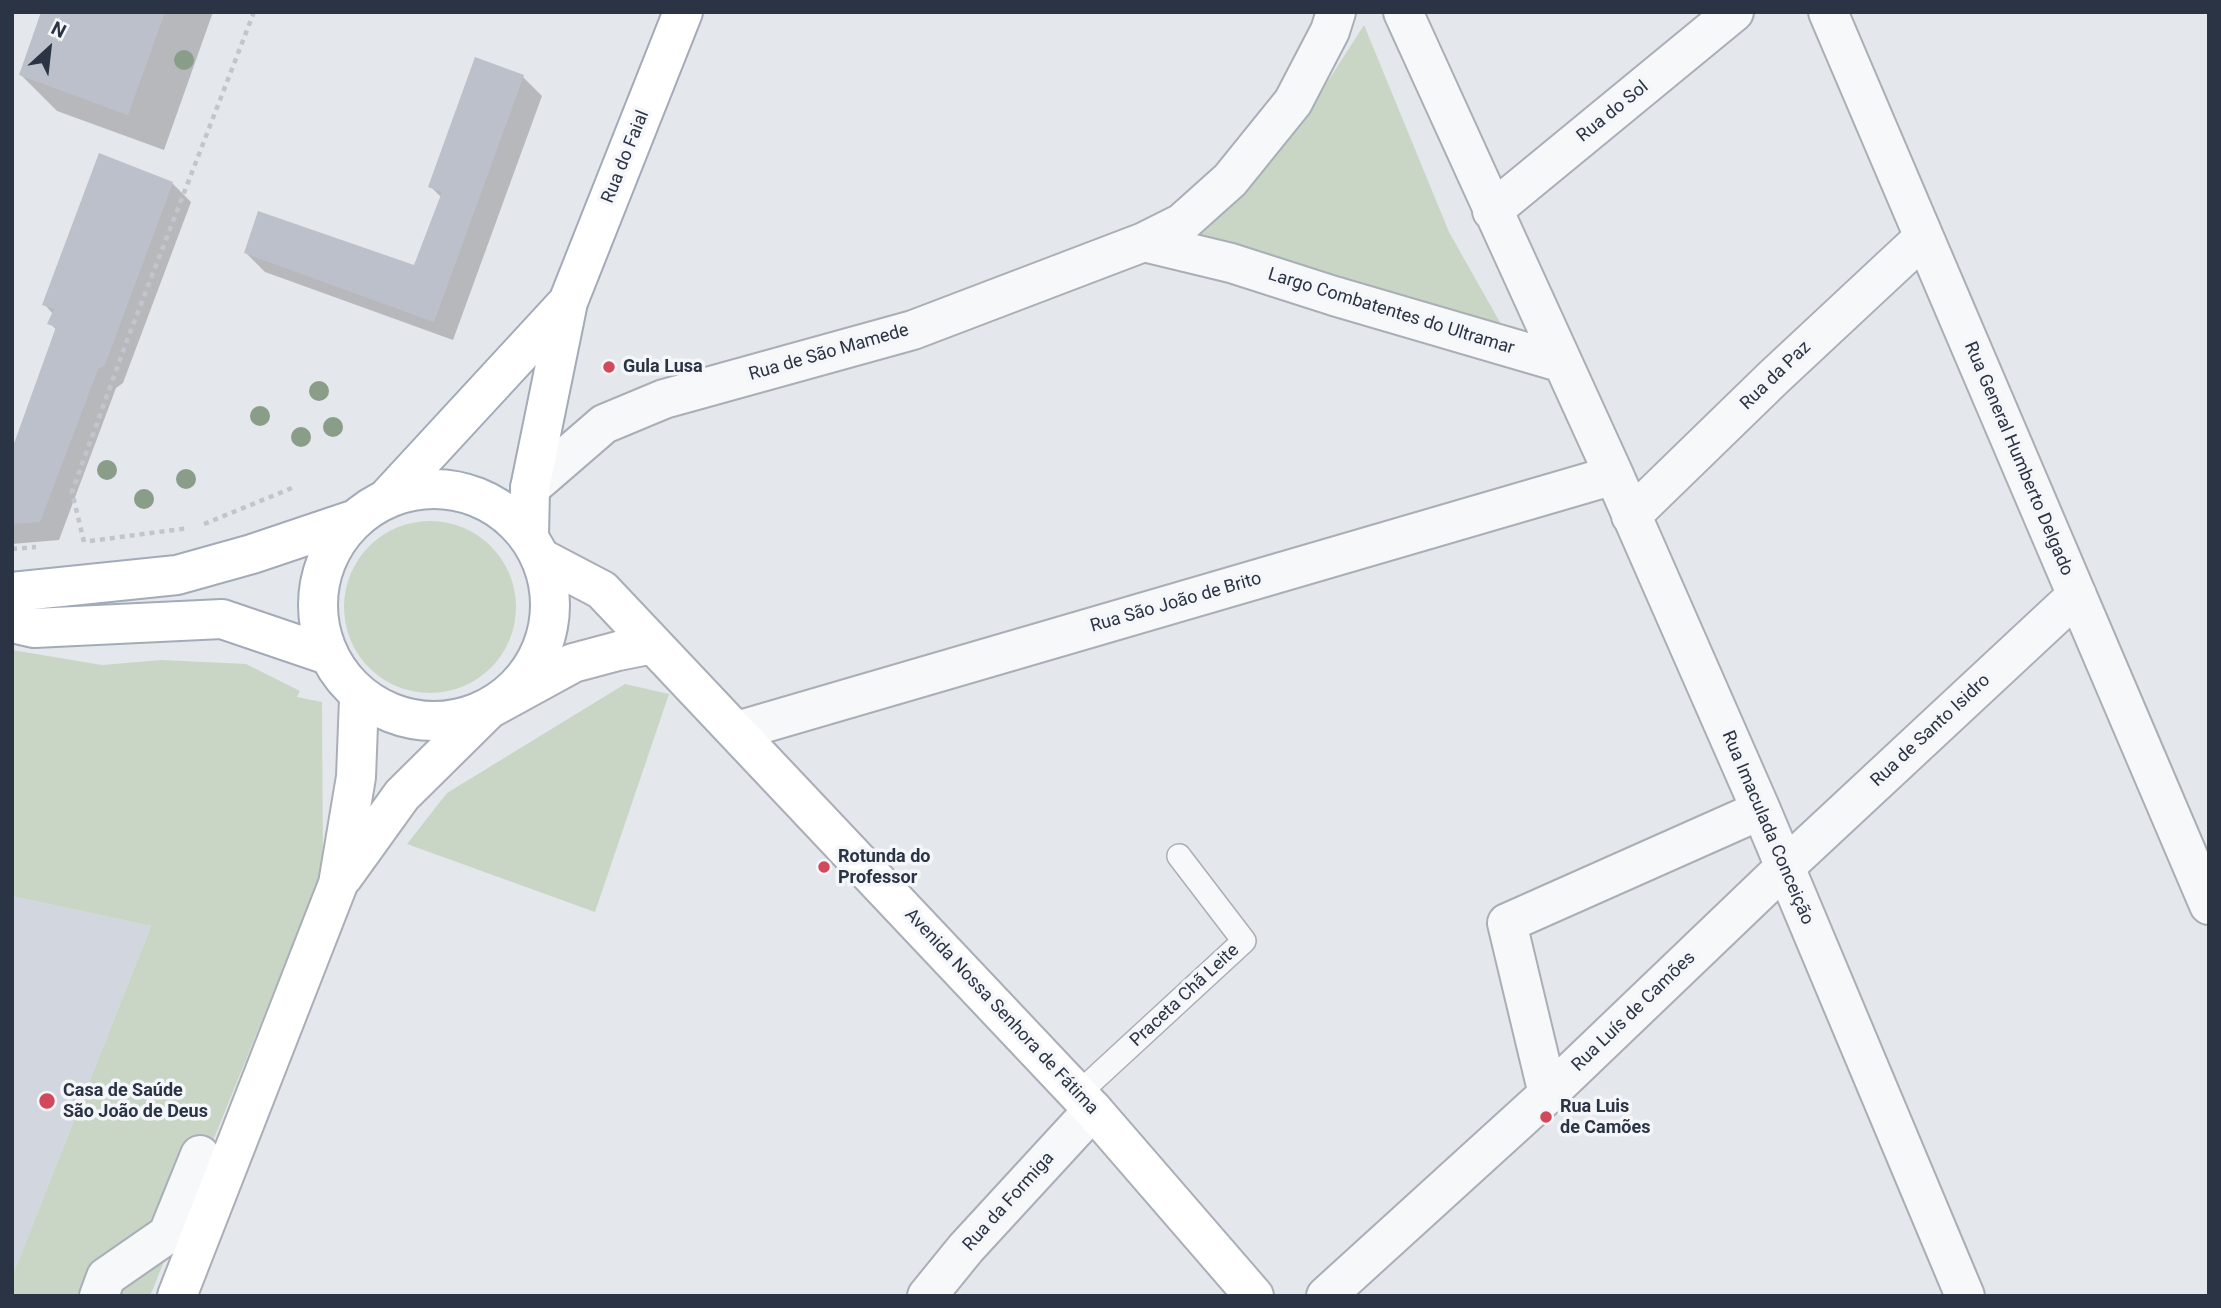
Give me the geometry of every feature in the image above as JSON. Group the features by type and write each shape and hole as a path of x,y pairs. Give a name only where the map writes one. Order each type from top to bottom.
{"main road":[{"name":"Rua do Faial","path":"568,302 683,12"},
{"path":"338,884 402,795 489,709 527,677 542,651 551,600 535,547 530,488 568,302"},
{"path":"388,497 568,302"},
{"path":"535,547 512,518 472,495 428,488 388,497 353,520 324,564 316,604 328,655 359,699 394,715 443,722 489,709 573,663 653,644"},
{"path":"12,592 177,575 252,554 353,520"},
{"name":"Avenida Nossa Senhora de Fátima","path":"535,547 603,590 1085,1102 1254,1296"},
{"path":"12,623 34,628 222,620 328,655"},
{"path":"177,1296 338,884 356,777 359,699"}],"street":[{"path":"1144,242 1182,223 1230,180 1293,102 1330,32 1336,12"},
{"path":"1403,12 1563,363"},
{"name":"Rua do Sol","path":"1492,211 1734,12"},
{"name":"Rua General Humberto Delgado","path":"1828,12 2209,905"},
{"name":"Rua da Paz","path":"1631,516 1923,238"},
{"name":"Largo Combatentes do Ultramar","path":"1144,242 1231,263 1563,363"},
{"name":"Rua de São Mamede","path":"530,488 604,424 664,399 913,330 1144,242"},
{"name":"Rua Imaculada Conceição","path":"1563,363 1761,810 1965,1296"},
{"name":"Rua São João de Brito","path":"737,731 1614,475"},
{"name":"Rua de Santo Isidro","path":"1784,867 2077,595"},
{"path":"1548,1094 1507,923 1761,810"},
{"name":"Rua Luís de Camões","path":"1326,1296 1548,1094 1784,867"},
{"name":"Rua da Formiga","path":"928,1296 1085,1102"},
{"path":"99,1296 106,1277 168,1234 200,1155"}],"lane":[{"name":"Praceta Chã Leite","path":"1085,1102 1244,940 1179,856"}],"path":[{"path":"83,542 72,492 129,335 254,12"},
{"path":"75,544 196,527 292,488"},
{"path":"12,549 37,547"}],"shaded area":[{"name":"Casa de Saúde São João de Deus","path":"12,896 151,926 12,1277"}],"green space":[{"path":"1364,25 1449,232 1506,333 1192,236 1251,184 1301,123"},
{"path":"430,521 463,527 491,546 510,574 516,607 510,640 491,668 463,687 430,693 397,687 369,668 350,640 344,607 350,574 369,546 397,527"},
{"path":"12,650 102,665 161,660 246,664 300,691 297,697 322,702 323,870 150,1296 12,1296 12,1277 151,926 12,896"},
{"path":"625,684 669,694 595,912 407,844 447,793"}],"building":[{"path":"41,12 165,12 128,115 19,75"},
{"path":"475,57 524,75 434,322 244,253 258,211 414,265 442,192 428,187"},
{"path":"99,153 173,182 105,365 98,369 40,522 12,524 12,449 56,327 47,324 54,309 42,305"}],"place":[{"name":"Gula Lusa","path":"609,367"},
{"name":"Rotunda do Professor","path":"824,867"},
{"name":"Casa de Saúde São João de Deus","path":"47,1101"},
{"name":"Rua Luis de Camões","path":"1546,1117"}]}
